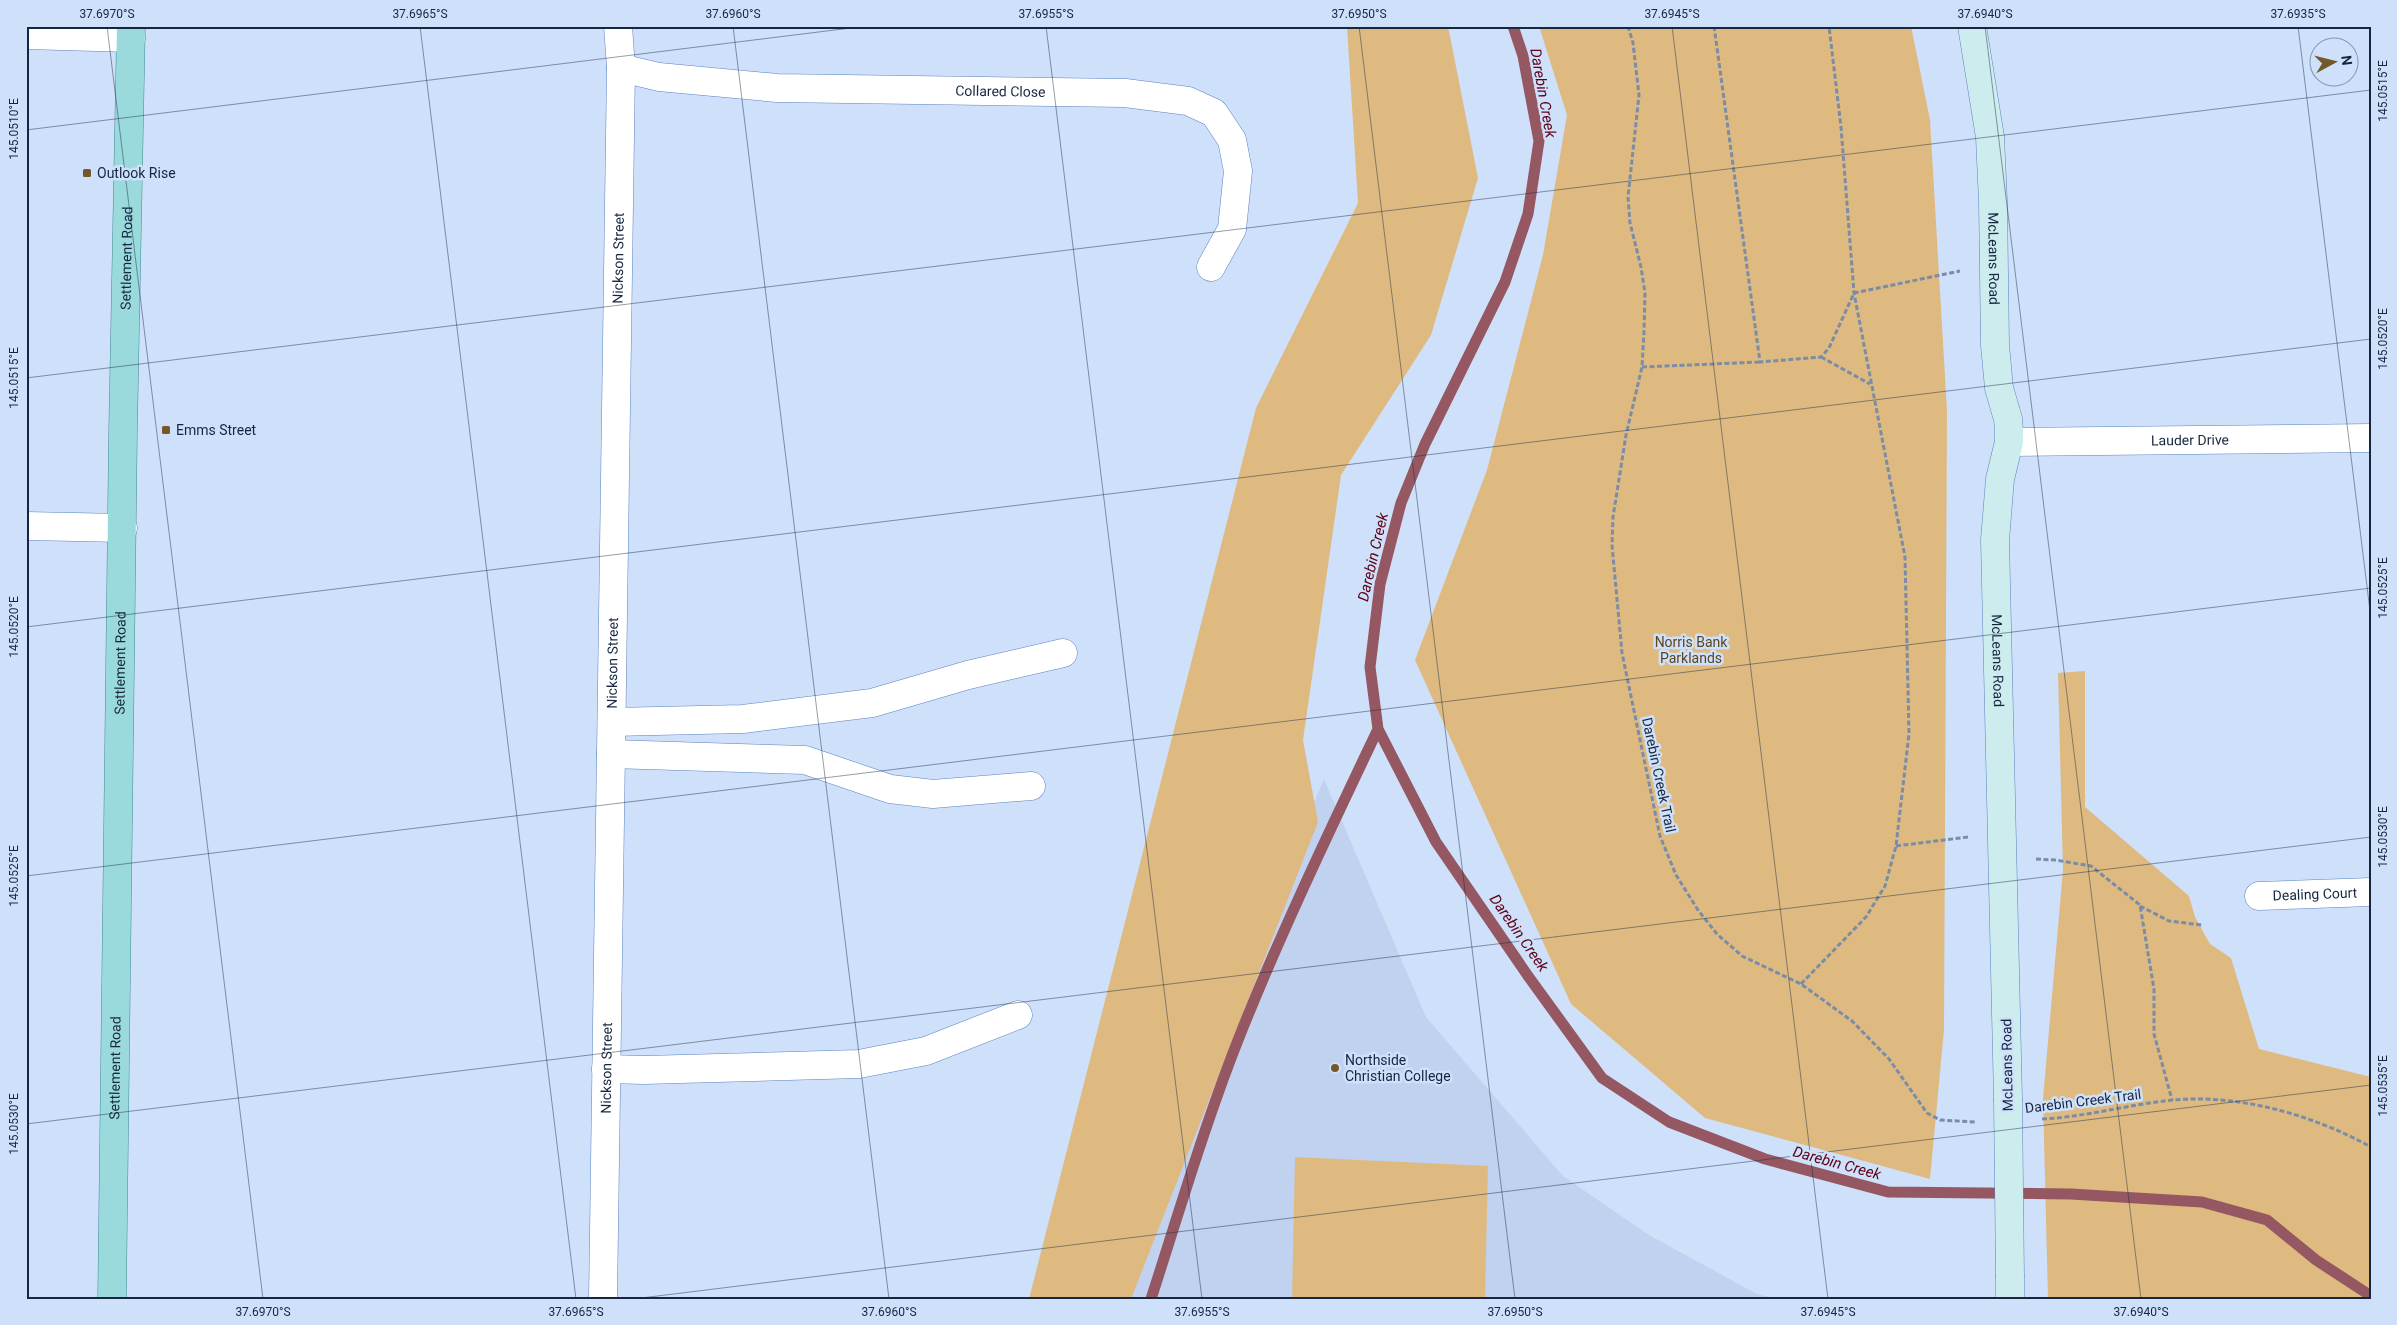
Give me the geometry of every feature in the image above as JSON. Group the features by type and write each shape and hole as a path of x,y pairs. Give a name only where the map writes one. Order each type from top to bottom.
{"main road":[{"name":"Settlement Road","path":"112,1299 122,528 131,32"}],"street":[{"name":"Nickson Street","path":"603,1299 622,68 618,26"},
{"name":"McLeans Road","path":"1972,26 1990,137 1995,345 1999,388 2008,420 2009,442 2000,479 1995,540 2008,1099 2010,1288"},
{"path":"26,35 131,32"},
{"name":"Collared Close","path":"622,68 659,77 777,88 1125,93 1188,101 1214,113 1232,140 1238,171 1232,229 1211,267"},
{"name":"Lauder Drive","path":"2009,442 2371,438"},
{"path":"26,526 122,528"},
{"path":"612,722 743,719 872,703 968,674 1063,654"},
{"path":"611,754 805,760 890,789 933,794 1031,786"},
{"name":"Dealing Court","path":"2259,896 2371,892"},
{"path":"606,1069 644,1070 859,1064 926,1051 1018,1015"}],"path":[{"name":"Darebin Creek Trail","path":"1628,26 1633,43 1639,95 1628,197 1630,223 1641,266 1645,293 1642,367 1625,444 1613,517 1612,545 1622,653 1660,836 1676,875 1698,910 1717,934 1742,956 1801,984 1852,1021 1890,1059 1927,1112 1940,1120 1981,1122"},
{"path":"1714,26 1760,362"},
{"path":"1801,984 1866,917 1884,886 1896,846 1909,734 1906,558 1870,384 1854,293 1841,127 1829,26"},
{"path":"1854,293 1994,264"},
{"path":"1822,357 1829,348 1854,293"},
{"path":"1642,367 1760,362 1822,357 1870,384"},
{"path":"1896,846 1973,837"},
{"path":"2003,858 2055,860 2090,866 2140,905 2169,921 2202,925"},
{"path":"2140,905 2154,989 2154,1034 2172,1100"},
{"name":"Darebin Creek Trail","path":"2041,1119 2172,1100 2212,1098 2263,1106 2346,1134 2371,1148"}],"shaded area":[{"name":"Northside Christian College","path":"1324,779 1426,1017 1563,1176 1649,1235 1757,1294 1777,1299 1125,1299 1178,1119"}],"green space":[{"path":"1347,26 1446,26 1449,31 1478,178 1431,335 1341,475 1303,740 1318,822 1131,1299 1029,1299 1256,408 1358,203"},
{"name":"Norris Bank Parklands","path":"1539,26 1911,26 1930,120 1947,411 1944,1030 1930,1179 1705,1118 1571,1004 1415,660 1487,470 1543,255 1567,115"},
{"path":"2085,671 2085,807 2189,896 2195,917 2210,944 2231,958 2259,1049 2371,1077 2371,1299 2048,1299 2043,1099 2063,870 2058,673"},
{"path":"1295,1157 1488,1166 1485,1299 1292,1299"}],"waterway":[{"name":"Darebin Creek","path":"1513,26 1523,56 1539,141 1528,214 1505,282 1425,444 1401,503 1380,584 1370,667 1378,729 1436,842 1528,976 1602,1078 1669,1122 1765,1159 1888,1192 2071,1194 2202,1202 2267,1220 2316,1260 2371,1296"},
{"path":"1151,1299 1205,1130 1242,1030 1291,916 1378,729"}],"place":[{"name":"Outlook Rise","path":"87,173"},
{"name":"Emms Street","path":"166,430"},
{"name":"Northside Christian College","path":"1335,1068"}]}
